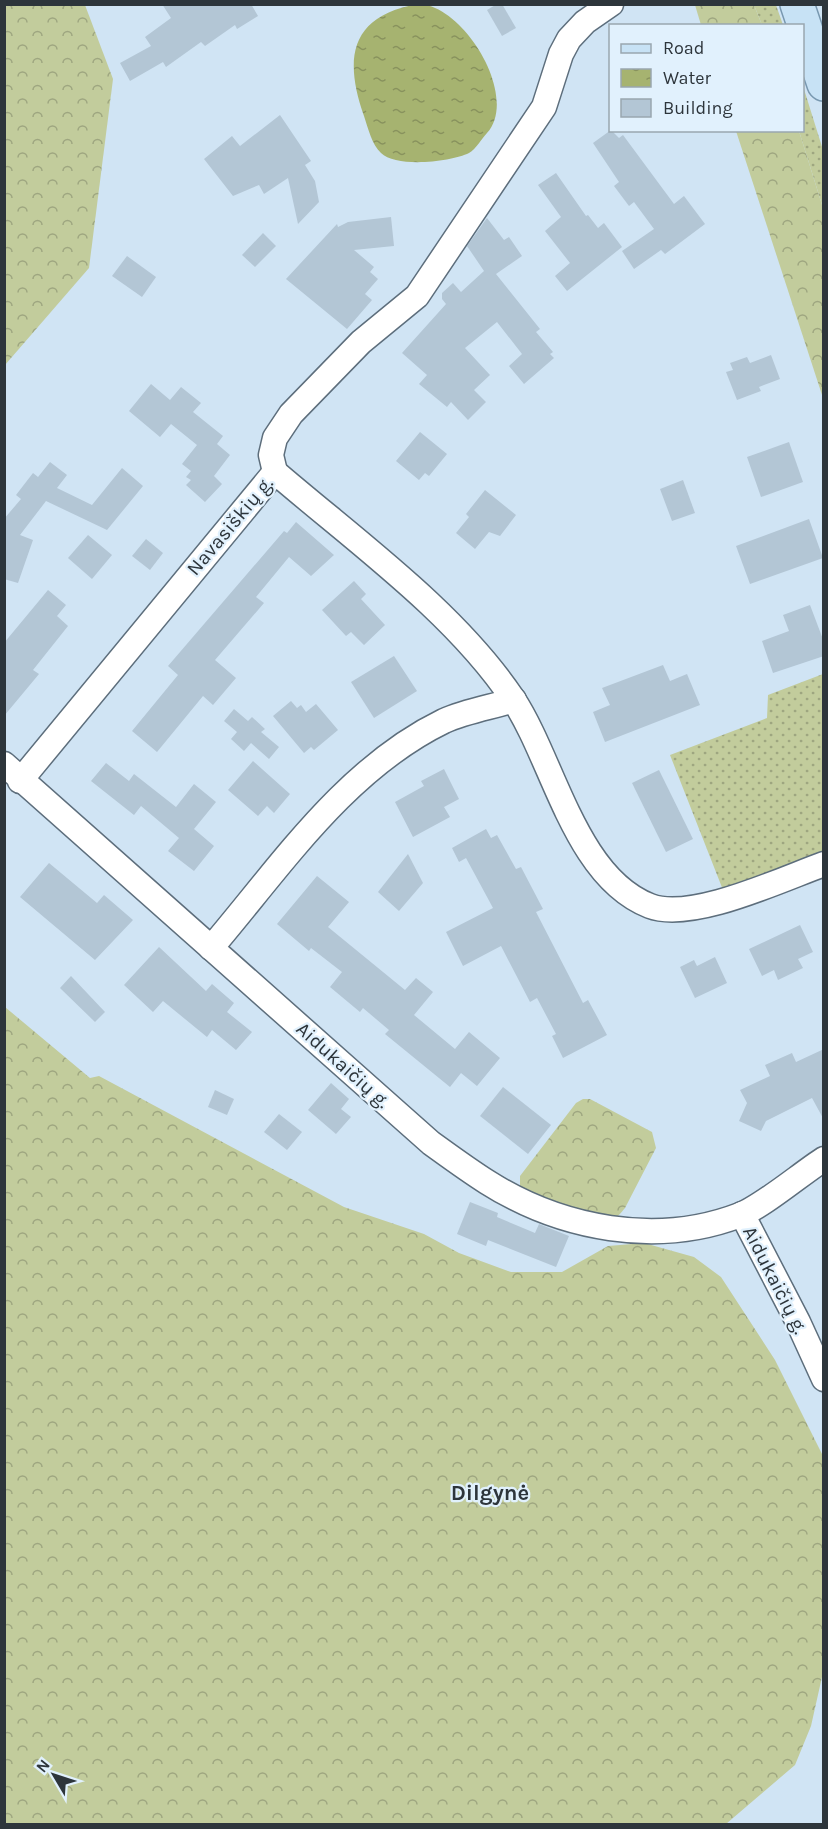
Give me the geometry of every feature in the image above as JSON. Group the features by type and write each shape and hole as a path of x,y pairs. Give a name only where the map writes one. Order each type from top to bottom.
{"main road":[{"path":"797,4 804,24"},
{"path":"804,25 824,84"}],"street":[{"path":"274,472 271,455 275,438 291,414 361,342 417,296 544,107 561,54 569,39 585,22 611,4"},
{"name":"Navasiškių g.","path":"12,772 274,472 466,639 514,700 589,850 608,876 629,895 651,906 673,911 716,903 823,865"},
{"path":"212,948 339,797 386,756 446,720 514,700"},
{"name":"Aidukaičių g.","path":"12,772 431,1143 488,1183 535,1207 591,1227 652,1232 697,1226 742,1215 824,1159"},
{"name":"Aidukaičių g.","path":"742,1215 798,1322 824,1379"}],"green space":[{"path":"4,5 85,5 113,79 89,268 5,365"},
{"path":"695,5 754,5 762,24 701,24"},
{"path":"754,5 776,5 783,24 762,24"},
{"path":"804,89 823,150 823,208 799,132 804,132"},
{"path":"736,132 799,132 823,208 823,398"},
{"path":"823,674 823,852 723,890 670,755 767,718 768,695"},
{"path":"5,1007 90,1078 99,1076 344,1207 424,1234 459,1253 511,1272 562,1272 608,1246 644,1243 694,1257 721,1277 775,1360 824,1458 824,1668 811,1726 795,1765 726,1824 5,1824"},
{"path":"583,1099 590,1099 652,1132 656,1148 625,1208 617,1217 610,1220 578,1214 520,1188 520,1176 576,1103"}],"water":[{"path":"418,4 435,8 452,19 468,35 482,55 492,76 496,97 495,117 487,133 472,151 450,159 424,162 399,161 381,153 375,146 369,131 354,76 354,59 358,43 365,30 378,19 395,10"}],"building":[{"path":"162,4 251,4 258,16 237,29 235,25 205,46 201,42 166,67 163,62 130,81 120,63 151,46 145,37 171,18"},
{"path":"497,4 502,4 516,28 502,36 487,10"},
{"path":"280,115 311,161 305,165 315,181 319,202 298,224 288,178 264,194 259,185 233,196 204,159 232,136 240,146"},
{"path":"609,131 619,138 623,135 674,204 684,196 705,224 665,254 661,250 634,269 622,251 654,229 634,202 629,206 614,186 619,182 593,143"},
{"path":"556,173 586,216 588,215 598,228 604,223 622,247 567,291 555,276 570,263 545,231 561,217 538,185"},
{"path":"391,217 394,246 354,250 374,267 370,272 378,279 365,294 372,300 347,329 286,279 337,224 338,227 348,222"},
{"path":"487,218 504,240 509,237 522,256 496,274 540,329 536,332 553,352 550,354 554,358 524,384 509,366 522,354 497,322 465,348 490,375 474,390 486,402 468,420 451,402 447,407 419,384 427,375 402,353 446,304 442,299 442,293 453,283 461,292 484,271 467,246"},
{"path":"263,233 276,246 255,267 242,255"},
{"path":"127,256 156,277 142,297 112,276"},
{"path":"771,355 780,379 759,387 761,391 737,400 726,372 733,370 730,363 747,357 750,363"},
{"path":"151,384 170,400 181,387 201,403 193,412 223,436 217,444 230,455 214,476 222,484 205,502 186,485 191,480 186,477 191,471 182,464 197,445 171,424 160,437 129,411"},
{"path":"420,432 447,454 429,476 425,473 419,480 396,461"},
{"path":"789,442 803,482 761,497 747,457"},
{"path":"50,462 67,475 57,488 92,505 122,468 143,486 107,530 46,501 20,535 33,540 18,583 4,579 4,519 21,499 16,495 33,473 38,477"},
{"path":"683,480 695,513 672,521 660,489"},
{"path":"485,490 516,515 500,536 489,532 475,549 456,533 469,517 466,514"},
{"path":"809,519 823,558 750,584 736,546"},
{"path":"296,522 334,555 311,576 289,557 256,597 264,603 215,660 236,678 213,705 203,696 157,752 132,731 178,675 168,666 284,531 287,533"},
{"path":"88,535 112,555 92,579 68,558"},
{"path":"146,539 163,553 150,570 132,556"},
{"path":"354,581 366,594 361,599 385,625 364,645 351,632 346,636 322,610"},
{"path":"48,590 66,605 57,616 68,626 33,670 39,674 4,716 4,643"},
{"path":"810,605 824,642 824,656 773,673 762,641 789,631 783,615"},
{"path":"394,656 417,691 374,718 351,682"},
{"path":"663,665 670,681 687,674 700,705 605,742 593,712 610,705 602,688"},
{"path":"291,701 297,708 301,705 306,712 316,704 338,730 314,750 311,747 304,753 273,716"},
{"path":"234,709 248,721 252,717 265,729 261,732 279,747 269,759 251,743 244,751 231,739 237,732 224,721"},
{"path":"253,761 290,794 274,813 267,806 258,816 228,790"},
{"path":"106,763 129,781 134,774 176,807 194,784 216,802 194,829 214,846 194,871 168,851 179,838 141,806 134,815 91,781"},
{"path":"444,769 459,799 444,807 450,817 413,837 395,802 424,786 421,781"},
{"path":"659,770 693,839 666,852 632,783"},
{"path":"486,829 491,838 497,835 516,869 521,867 543,909 536,912 583,1003 588,1000 607,1035 563,1058 552,1036 556,1034 537,998 530,1002 501,946 463,966 446,932 493,908 466,858 459,862 452,848"},
{"path":"408,854 423,883 399,911 378,892"},
{"path":"49,863 97,903 104,895 133,920 95,960 20,897"},
{"path":"317,876 349,902 328,927 405,990 416,978 433,992 414,1015 455,1049 469,1032 500,1058 477,1086 461,1073 450,1087 385,1034 389,1030 363,1008 360,1012 330,987 342,972 311,948 309,951 277,924"},
{"path":"800,925 813,952 798,959 803,968 778,980 774,970 762,976 749,949"},
{"path":"159,947 206,991 212,984 234,1003 227,1012 252,1032 236,1050 212,1030 207,1037 163,1001 153,1012 124,985"},
{"path":"715,957 727,983 695,998 680,967 694,960 697,966"},
{"path":"71,976 105,1012 95,1022 60,988"},
{"path":"824,1049 824,1120 812,1098 766,1121 761,1131 739,1121 747,1103 740,1090 770,1076 765,1065 792,1053 796,1062"},
{"path":"331,1083 349,1099 341,1109 351,1117 336,1134 308,1110"},
{"path":"503,1087 551,1125 528,1154 480,1116"},
{"path":"215,1090 234,1099 227,1115 208,1107"},
{"path":"279,1114 302,1132 287,1150 264,1132"},
{"path":"470,1202 498,1213 497,1217 535,1233 539,1224 569,1236 556,1267 488,1240 486,1246 457,1234"}],"district":[{"name":"Dilgynė","path":"490,1493"}]}
